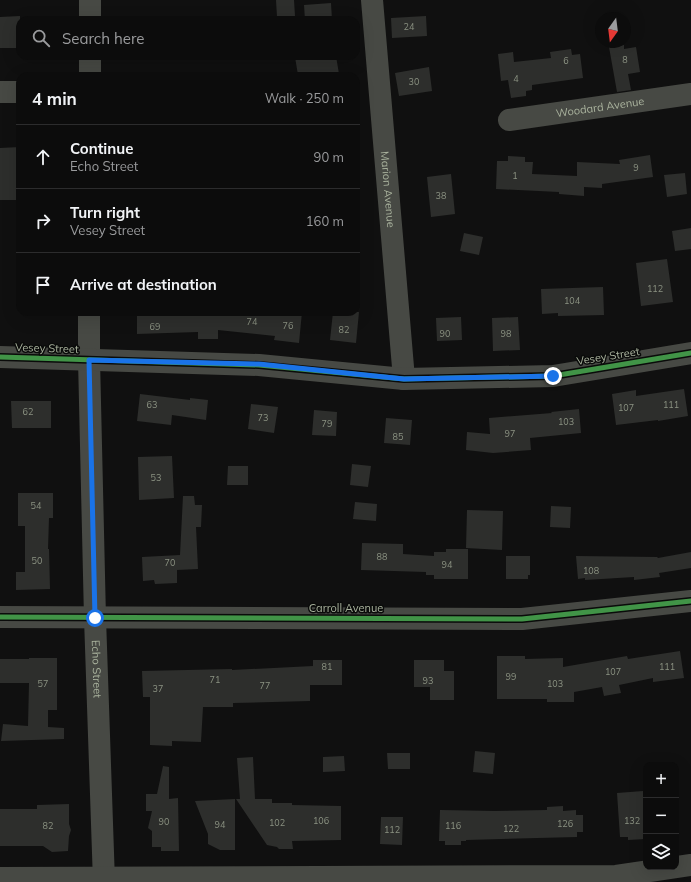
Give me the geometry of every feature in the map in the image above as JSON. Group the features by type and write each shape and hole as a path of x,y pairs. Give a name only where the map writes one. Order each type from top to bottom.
{"street":[{"path":"90,0 90,16"},
{"name":"Marion Avenue","path":"372,0 404,379"},
{"path":"90,60 90,72"},
{"path":"0,92 16,92"},
{"name":"Woodard Avenue","path":"508,120 691,94"},
{"name":"Echo Street","path":"89,316 95,618 104,880"},
{"name":"Vesey Street","path":"0,357 259,364 404,379 553,376 691,353"},
{"name":"Carroll Avenue","path":"0,617 522,619 691,601"},
{"path":"0,878 104,880 616,876 691,865"}],"building":[{"path":"276,0 294,0 295,16 277,16"},
{"path":"331,3 332,16 305,16 304,5"},
{"path":"16,16 16,48 0,48 0,17"},
{"path":"426,16 427,36 392,38 391,18"},
{"path":"636,47 640,72 628,74 631,90 617,92 609,48 624,49"},
{"path":"571,49 572,55 580,54 583,78 532,85 532,90 526,91 526,96 511,98 508,80 501,81 498,54 513,52 514,62 551,58 550,52"},
{"path":"296,60 337,60 339,72 298,72"},
{"path":"429,67 432,91 399,96 395,73"},
{"path":"16,147 16,200 0,200 0,148"},
{"path":"650,155 653,177 602,184 602,188 584,187 584,196 559,194 559,192 496,189 497,161 508,161 508,156 525,157 525,162 533,162 532,174 577,176 577,162 620,164 619,160"},
{"path":"685,173 687,194 667,197 664,175"},
{"path":"451,174 455,214 431,217 427,177"},
{"path":"691,228 691,249 675,251 672,231"},
{"path":"464,233 483,237 479,255 460,251"},
{"path":"667,259 673,302 641,306 636,263"},
{"path":"603,287 604,315 558,316 558,313 542,314 541,289"},
{"path":"137,316 302,316 299,343 274,340 275,336 218,330 218,339 198,339 198,332 137,334"},
{"path":"333,316 359,316 356,343 330,340"},
{"path":"461,317 462,340 437,341 436,318"},
{"path":"518,317 520,350 493,351 492,318"},
{"path":"684,389 688,416 658,421 616,425 612,394 636,390 636,396"},
{"path":"140,394 190,400 190,398 208,400 206,420 172,415 171,425 137,421"},
{"path":"11,401 51,401 51,428 12,428"},
{"path":"251,404 278,407 274,433 248,429"},
{"path":"579,409 581,433 530,438 531,450 493,453 466,450 467,432 490,434 489,418 552,413 551,412"},
{"path":"314,410 337,412 336,436 312,435"},
{"path":"386,418 412,420 410,445 384,443"},
{"path":"172,456 174,498 139,500 138,457"},
{"path":"352,464 371,466 368,487 350,485"},
{"path":"228,466 248,466 248,485 227,485"},
{"path":"18,493 53,493 53,518 49,518 48,549 50,589 16,590 16,572 25,572 25,526 18,526"},
{"path":"183,496 194,496 195,505 202,505 201,527 196,527 198,569 177,570 177,583 155,584 154,580 143,581 142,557 180,555"},
{"path":"355,502 377,504 376,521 353,519"},
{"path":"551,506 571,507 570,528 550,527"},
{"path":"467,510 503,511 502,550 466,548"},
{"path":"362,543 403,544 403,554 434,556 434,552 446,552 446,549 468,549 468,579 434,579 434,575 426,575 426,572 361,570"},
{"path":"691,552 691,568 659,573 660,577 634,580 634,577 585,580 585,578 578,579 576,556 658,558"},
{"path":"506,556 530,556 530,575 528,575 528,579 506,579"},
{"path":"680,651 684,678 653,682 653,678 619,685 621,693 604,696 602,687 574,692 574,702 547,702 547,699 497,699 497,656 525,656 525,659 563,658 563,667 627,656 628,659"},
{"path":"57,658 57,710 48,710 48,727 64,728 64,739 1,741 3,724 28,726 29,683 0,683 0,659"},
{"path":"313,660 342,660 342,685 310,685 310,701 233,703 233,707 203,707 201,742 172,741 172,746 150,745 150,697 143,697 142,671 232,670 313,666"},
{"path":"414,660 444,660 444,671 454,671 454,700 430,700 430,687 414,687"},
{"path":"475,751 495,753 493,774 473,772"},
{"path":"387,753 410,753 410,769 388,769"},
{"path":"344,756 345,771 323,772 323,757"},
{"path":"253,757 255,799 272,799 272,803 292,803 292,805 341,806 341,840 292,841 293,849 279,849 277,847 267,845 236,799 240,799 237,758"},
{"path":"163,766 169,767 169,799 178,798 179,851 161,851 161,847 152,847 152,831 148,828 152,811 146,811 146,794 157,794"},
{"path":"643,791 643,839 628,840 628,837 620,837 617,793"},
{"path":"235,799 235,850 220,850 208,844 208,834 195,801"},
{"path":"69,804 69,824 71,830 68,851 52,852 43,846 0,846 0,809 37,809 37,805"},
{"path":"563,806 563,811 576,810 576,815 583,815 583,832 577,832 577,837 466,840 461,841 461,845 445,845 445,841 439,841 440,810 547,810 547,807"},
{"path":"381,817 403,817 402,845 380,844"}],"cycle path":[{"path":"0,357 259,365 404,379 553,376 691,353"},
{"path":"0,617 522,619 691,601"}],"route":[{"path":"95,618 89,360 259,364 404,379 553,376"}]}
